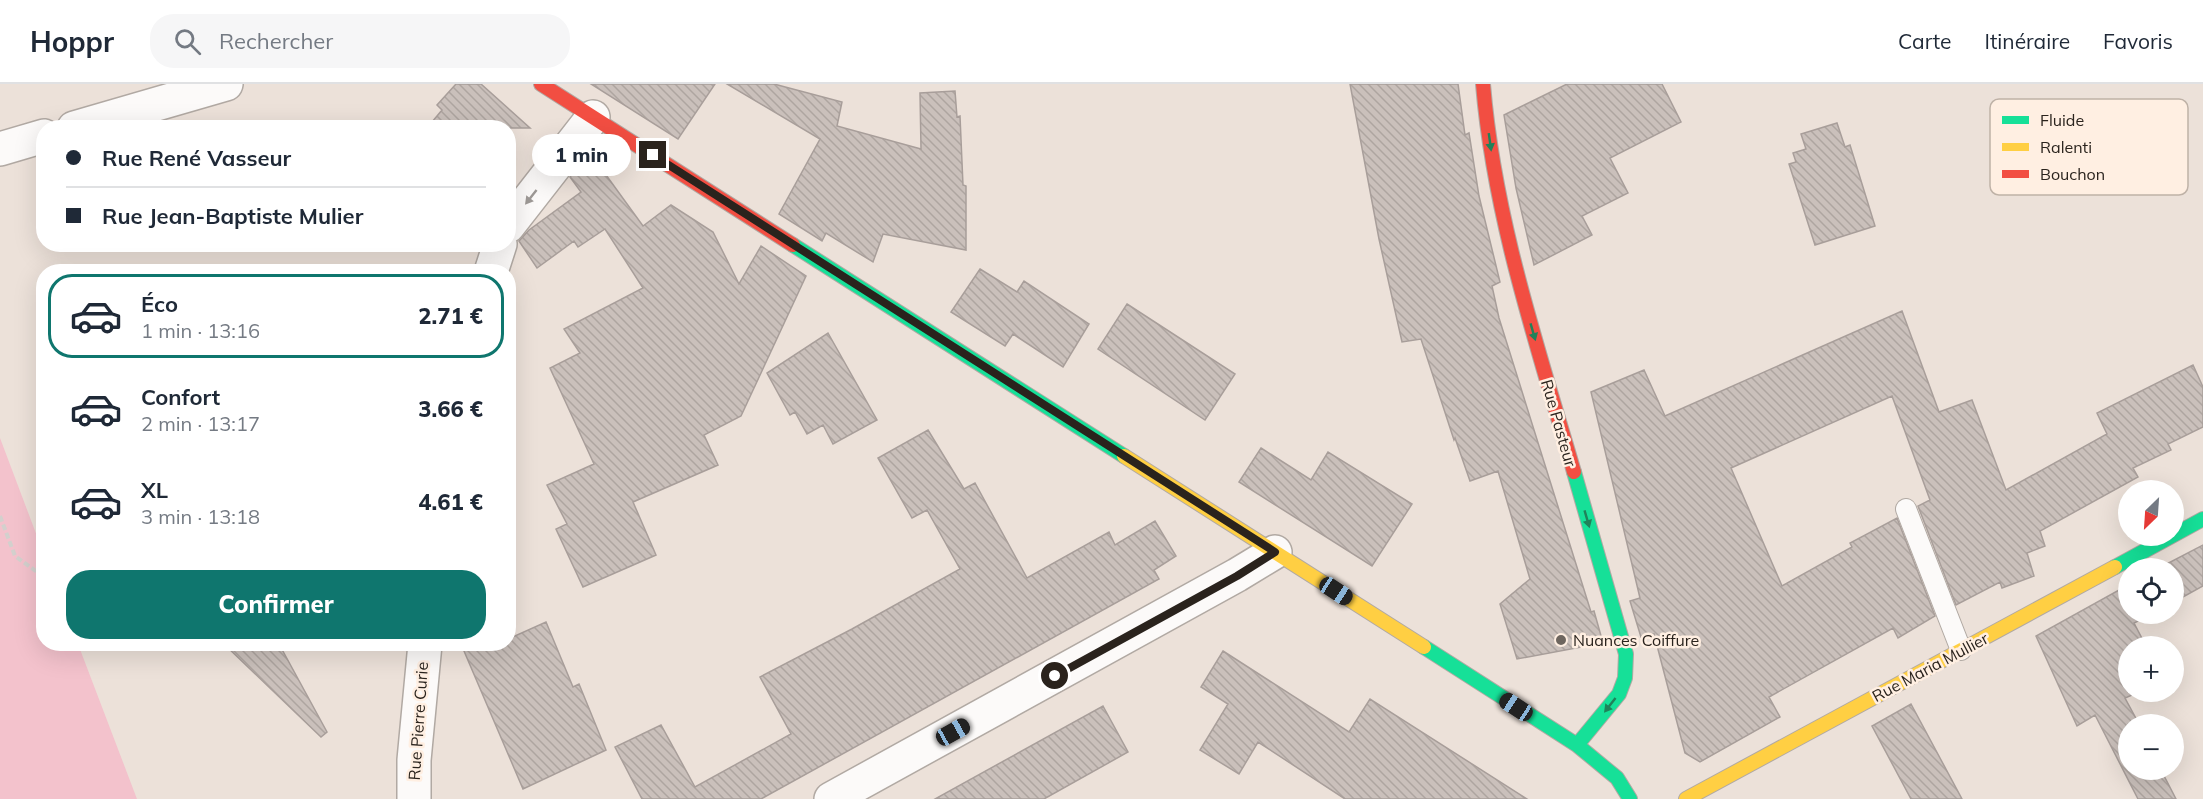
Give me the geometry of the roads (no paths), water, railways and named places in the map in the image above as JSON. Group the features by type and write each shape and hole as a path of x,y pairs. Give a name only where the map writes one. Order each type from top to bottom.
{"main road":[{"path":"541,84 1577,745 1617,778 1630,799"},
{"name":"Rue Pasteur","path":"1483,84 1490,147 1504,220 1526,307 1626,654 1625,678 1619,694 1577,745"},
{"name":"Rue Maria Mullier","path":"1686,799 2203,519"}],"street":[{"path":"102,120 226,84"},
{"path":"516,216 593,117"},
{"path":"0,149 36,138"},
{"path":"831,799 1237,576 1275,552"},
{"name":"Rue Pierre Curie","path":"414,799 414,760 424,651"}],"lane":[{"path":"1906,509 1961,650"}],"place":[{"name":"Nuances Coiffure","path":"1561,640"}]}
